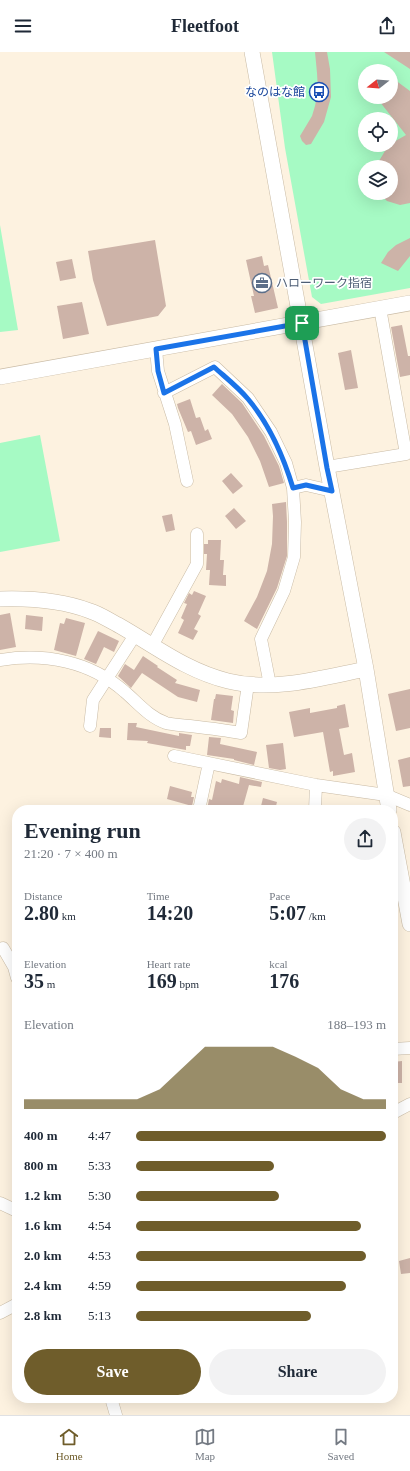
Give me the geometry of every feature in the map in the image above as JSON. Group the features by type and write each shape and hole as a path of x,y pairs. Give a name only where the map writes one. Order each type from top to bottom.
{"street":[{"path":"252,52 327,468 366,669 388,805"},
{"path":"0,377 410,303"},
{"path":"327,468 406,454 380,308"},
{"path":"156,349 158,371 175,424 187,481"},
{"path":"164,393 214,367 248,398 271,432 286,463 293,488 295,522 294,557 284,591 261,639 270,685"},
{"path":"293,488 306,485 332,491"},
{"path":"152,646 197,564 196,534"},
{"path":"0,599 23,598 67,604 91,611 191,668 210,676 229,681 270,685 366,669"},
{"path":"90,726 93,700 135,635"},
{"path":"0,660 33,656 53,658 74,663 107,678 150,715 166,723 241,733 248,684"},
{"path":"174,756 316,785 386,795 410,805"},
{"path":"201,805 208,763"},
{"path":"315,805 316,785"},
{"path":"398,859 410,924"},
{"path":"0,949 3,948 12,964"},
{"path":"398,1049 410,1048"},
{"path":"398,1110 410,1104"},
{"path":"0,1203 12,1209"},
{"path":"0,1313 12,1307"},
{"path":"112,1403 116,1415"}],"green space":[{"path":"272,52 410,52 410,288 321,304 312,297 285,148"},
{"path":"0,225 18,330 0,332"},
{"path":"40,435 60,541 0,552 0,443"}],"building":[{"path":"315,52 327,52 330,69 331,97 324,122 311,144 306,145 300,136 312,116 318,91"},
{"path":"384,52 410,52 410,69"},
{"path":"398,82 410,91 410,203 400,205 386,200 398,200 398,160 380,160 384,152 398,152 398,140 406,135 398,125 398,112 388,112 382,104 398,104"},
{"path":"410,238 410,256 398,271 381,263 388,252 396,245"},
{"path":"155,240 166,306 158,316 107,326 93,280 88,251"},
{"path":"262,256 264,266 268,265 278,308 255,313 251,296 254,296 246,260"},
{"path":"72,259 76,278 60,281 56,262"},
{"path":"82,302 89,334 63,339 57,306"},
{"path":"402,325 408,356 410,356 410,375 400,377 391,327"},
{"path":"351,350 358,388 345,390 338,353"},
{"path":"222,384 242,403 264,436 279,466 284,483 269,487 260,461 248,437 232,414 212,395"},
{"path":"190,399 196,418 200,417 205,431 208,429 212,439 196,445 191,431 188,432 177,404"},
{"path":"231,473 243,486 233,494 222,481"},
{"path":"286,502 287,556 277,588 257,629 244,621 257,597 267,571 272,544 272,504"},
{"path":"234,508 246,521 236,529 225,516"},
{"path":"172,514 175,530 166,532 162,516"},
{"path":"208,540 221,540 220,560 224,560 223,575 226,575 226,586 209,585 210,570 206,570 207,554 204,554 204,544 208,544"},
{"path":"194,591 206,596 198,614 201,616 194,629 198,631 193,640 178,633 184,620 181,618 187,604 184,603 189,593 192,595"},
{"path":"10,613 16,647 0,650 0,615"},
{"path":"26,615 43,617 42,631 25,629"},
{"path":"66,618 85,623 76,656 54,650 60,623 64,624"},
{"path":"98,631 119,641 114,652 104,647 96,664 84,659"},
{"path":"143,656 177,680 175,683 200,690 197,702 178,697 142,673 131,688 118,676 125,664 134,670"},
{"path":"410,689 410,728 396,731 388,694"},
{"path":"216,694 233,696 231,710 234,711 233,723 211,720"},
{"path":"345,704 349,727 339,729 344,755 352,753 355,772 333,776 333,771 330,772 323,732 294,737 289,712 310,708 310,713 337,708 337,706"},
{"path":"128,723 137,723 136,727 179,736 179,733 192,735 190,746 186,746 186,750 147,743 148,741 127,740"},
{"path":"100,728 111,728 111,738 99,737"},
{"path":"209,737 221,738 220,744 257,752 254,765 234,759 207,755"},
{"path":"283,743 286,769 280,770 269,768 266,745"},
{"path":"410,757 410,786 403,787 398,760"},
{"path":"240,777 262,782 261,787 249,785 243,805 208,805 209,799 212,800 216,781 221,783 222,779 239,784"},
{"path":"170,786 192,792 191,797 194,797 192,805 167,799"},
{"path":"263,798 277,802 276,805 261,805"},
{"path":"398,1061 402,1061 402,1083 398,1083"},
{"path":"410,1258 410,1273 401,1274 399,1261"}],"place":[{"name":"なのはな館","path":"319,92"},
{"name":"ハローワーク指宿","path":"262,283"}],"route":[{"path":"302,323 327,468 332,491 306,485 293,488 286,463 271,432 248,398 214,367 164,393 158,371 156,349 302,323"}]}
